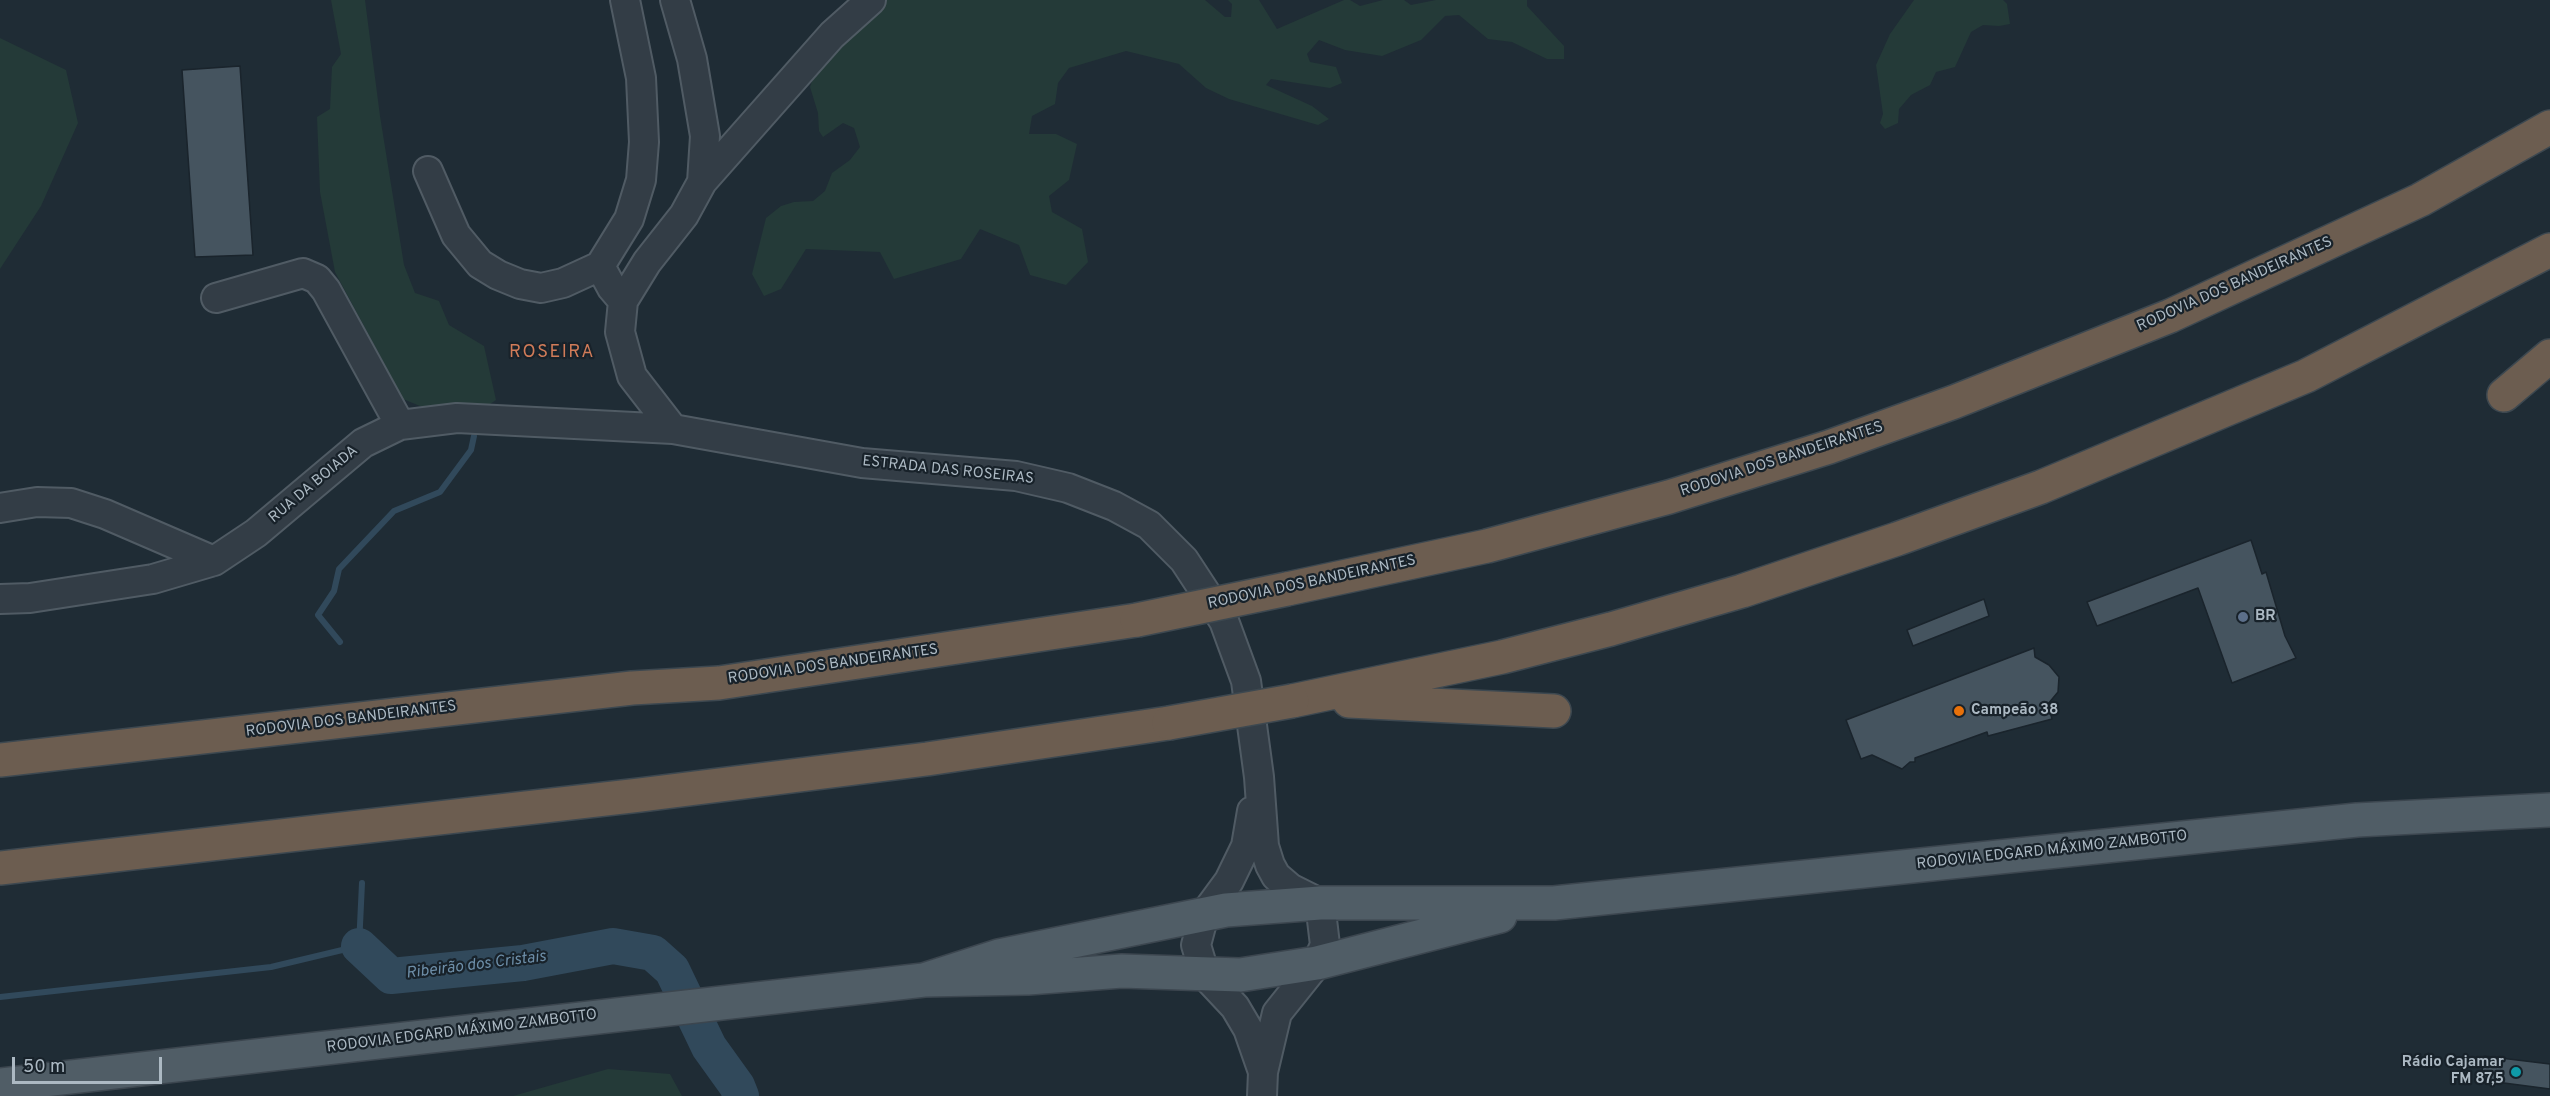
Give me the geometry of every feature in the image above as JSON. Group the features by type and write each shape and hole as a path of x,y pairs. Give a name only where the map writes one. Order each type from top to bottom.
{"highway":[{"name":"RODOVIA DOS BANDEIRANTES","path":"0,759 632,688 719,682 1137,620 1487,546 1669,497 1829,447 1944,405 2181,311 2420,200 2550,127"},
{"path":"0,868 640,795 927,759 1169,723 1297,700 1502,657 1611,629 1742,591 1897,539 2041,487 2306,376 2550,250"},
{"path":"2504,395 2550,356"},
{"path":"1297,700 1554,711"}],"main road":[{"name":"RODOVIA EDGARD MÁXIMO ZAMBOTTO","path":"924,980 999,956 1204,915 1320,903 1554,903 2357,820 2532,808 2550,810"},
{"name":"RODOVIA EDGARD MÁXIMO ZAMBOTTO","path":"0,1085 924,980 1028,978 1122,971 1240,975 1317,963 1398,940 1554,903"}],"street":[{"path":"428,171 456,235 480,264 498,276 541,288 563,284 600,266 629,219 642,171 644,142 641,78 625,0"},
{"path":"675,0 692,59 705,136 702,182"},
{"path":"673,429 632,376 620,332 623,301 647,262 684,215 702,182 824,44 871,0"},
{"path":"600,266 612,288 623,301"},
{"path":"216,298 303,273 316,279 326,290 400,425"},
{"name":"RUA DA BOIADA","path":"0,599 30,598 153,579 214,561 256,533 363,443 400,425 457,418 673,429"},
{"name":"ESTRADA DAS ROSEIRAS","path":"673,429 862,462 1016,476 1068,488 1114,506 1149,525 1184,560 1224,621 1246,681 1259,777 1264,846 1270,865 1276,876 1290,888 1320,903"},
{"path":"0,508 37,502 71,503 105,514 214,561"},
{"name":"ESTRADA DAS ROSEIRAS","path":"1204,915 1229,882 1246,846 1259,777"},
{"path":"1263,1084 1277,1013 1317,963 1325,945 1320,903"},
{"path":"1204,915 1196,945 1205,975 1235,1007 1248,1029 1263,1084"}],"green space":[{"path":"331,0 365,0 380,116 404,265 415,293 439,301 449,325 484,346 496,400 483,409 420,406 403,399 335,272 320,192 317,117 330,109 332,67 341,54"},
{"path":"883,0 1205,0 1225,17 1231,17 1232,4 1228,0 1259,0 1277,29 1344,0 1350,0 1360,6 1383,0 1404,0 1411,5 1436,0 1527,0 1527,6 1564,46 1564,59 1547,59 1512,42 1488,39 1459,15 1445,16 1421,40 1382,56 1345,50 1319,40 1307,54 1310,62 1336,67 1342,83 1330,88 1271,79 1266,85 1312,106 1329,119 1318,125 1229,99 1206,88 1179,64 1126,51 1069,68 1058,83 1055,104 1032,116 1029,134 1056,134 1077,144 1069,180 1049,196 1052,212 1082,229 1088,262 1066,285 1030,275 1019,245 980,229 961,259 894,279 880,252 806,249 781,289 764,296 752,274 766,218 781,206 794,202 813,201 825,191 832,173 850,160 860,147 854,128 843,123 823,137 819,131 818,113 810,87 819,62"},
{"path":"1914,0 2003,0 2007,4 2010,24 1983,25 1971,32 1955,67 1936,72 1930,85 1911,95 1899,109 1898,123 1885,129 1880,123 1883,114 1876,65 1890,34"},
{"path":"0,38 66,70 78,123 41,206 0,269"},
{"path":"608,1069 670,1074 682,1096 513,1096"}],"building":[{"path":"240,66 253,255 195,257 182,70"},
{"path":"2251,540 2262,574 2266,572 2285,636 2296,658 2232,683 2198,588 2097,626 2087,602"},
{"path":"1984,599 1989,616 1913,646 1907,630"},
{"name":"Campeão 38","path":"2034,648 2035,657 2049,665 2059,677 2058,692 2048,704 2052,719 1988,736 1987,732 1915,758 1915,762 1910,762 1902,769 1872,755 1861,759 1846,720"},
{"name":"Rádio Cajamar FM 87,5","path":"2484,1056 2550,1064 2550,1089 2481,1080"}],"waterway":[{"path":"340,642 318,615 334,591 339,569 394,511 440,492 471,450 474,436"},
{"name":"Ribeirão dos Cristais","path":"0,997 271,967 359,946 362,883"},
{"name":"Ribeirão dos Cristais","path":"359,946 391,976 523,963 613,946 653,953 672,970 709,1047 737,1086 741,1096"}],"place":[{"name":"BR","path":"2243,617"},
{"name":"Campeão 38","path":"1959,711"},
{"name":"Rádio Cajamar FM 87,5","path":"2516,1072"}],"district":[{"name":"ROSEIRA","path":"552,353"}]}
